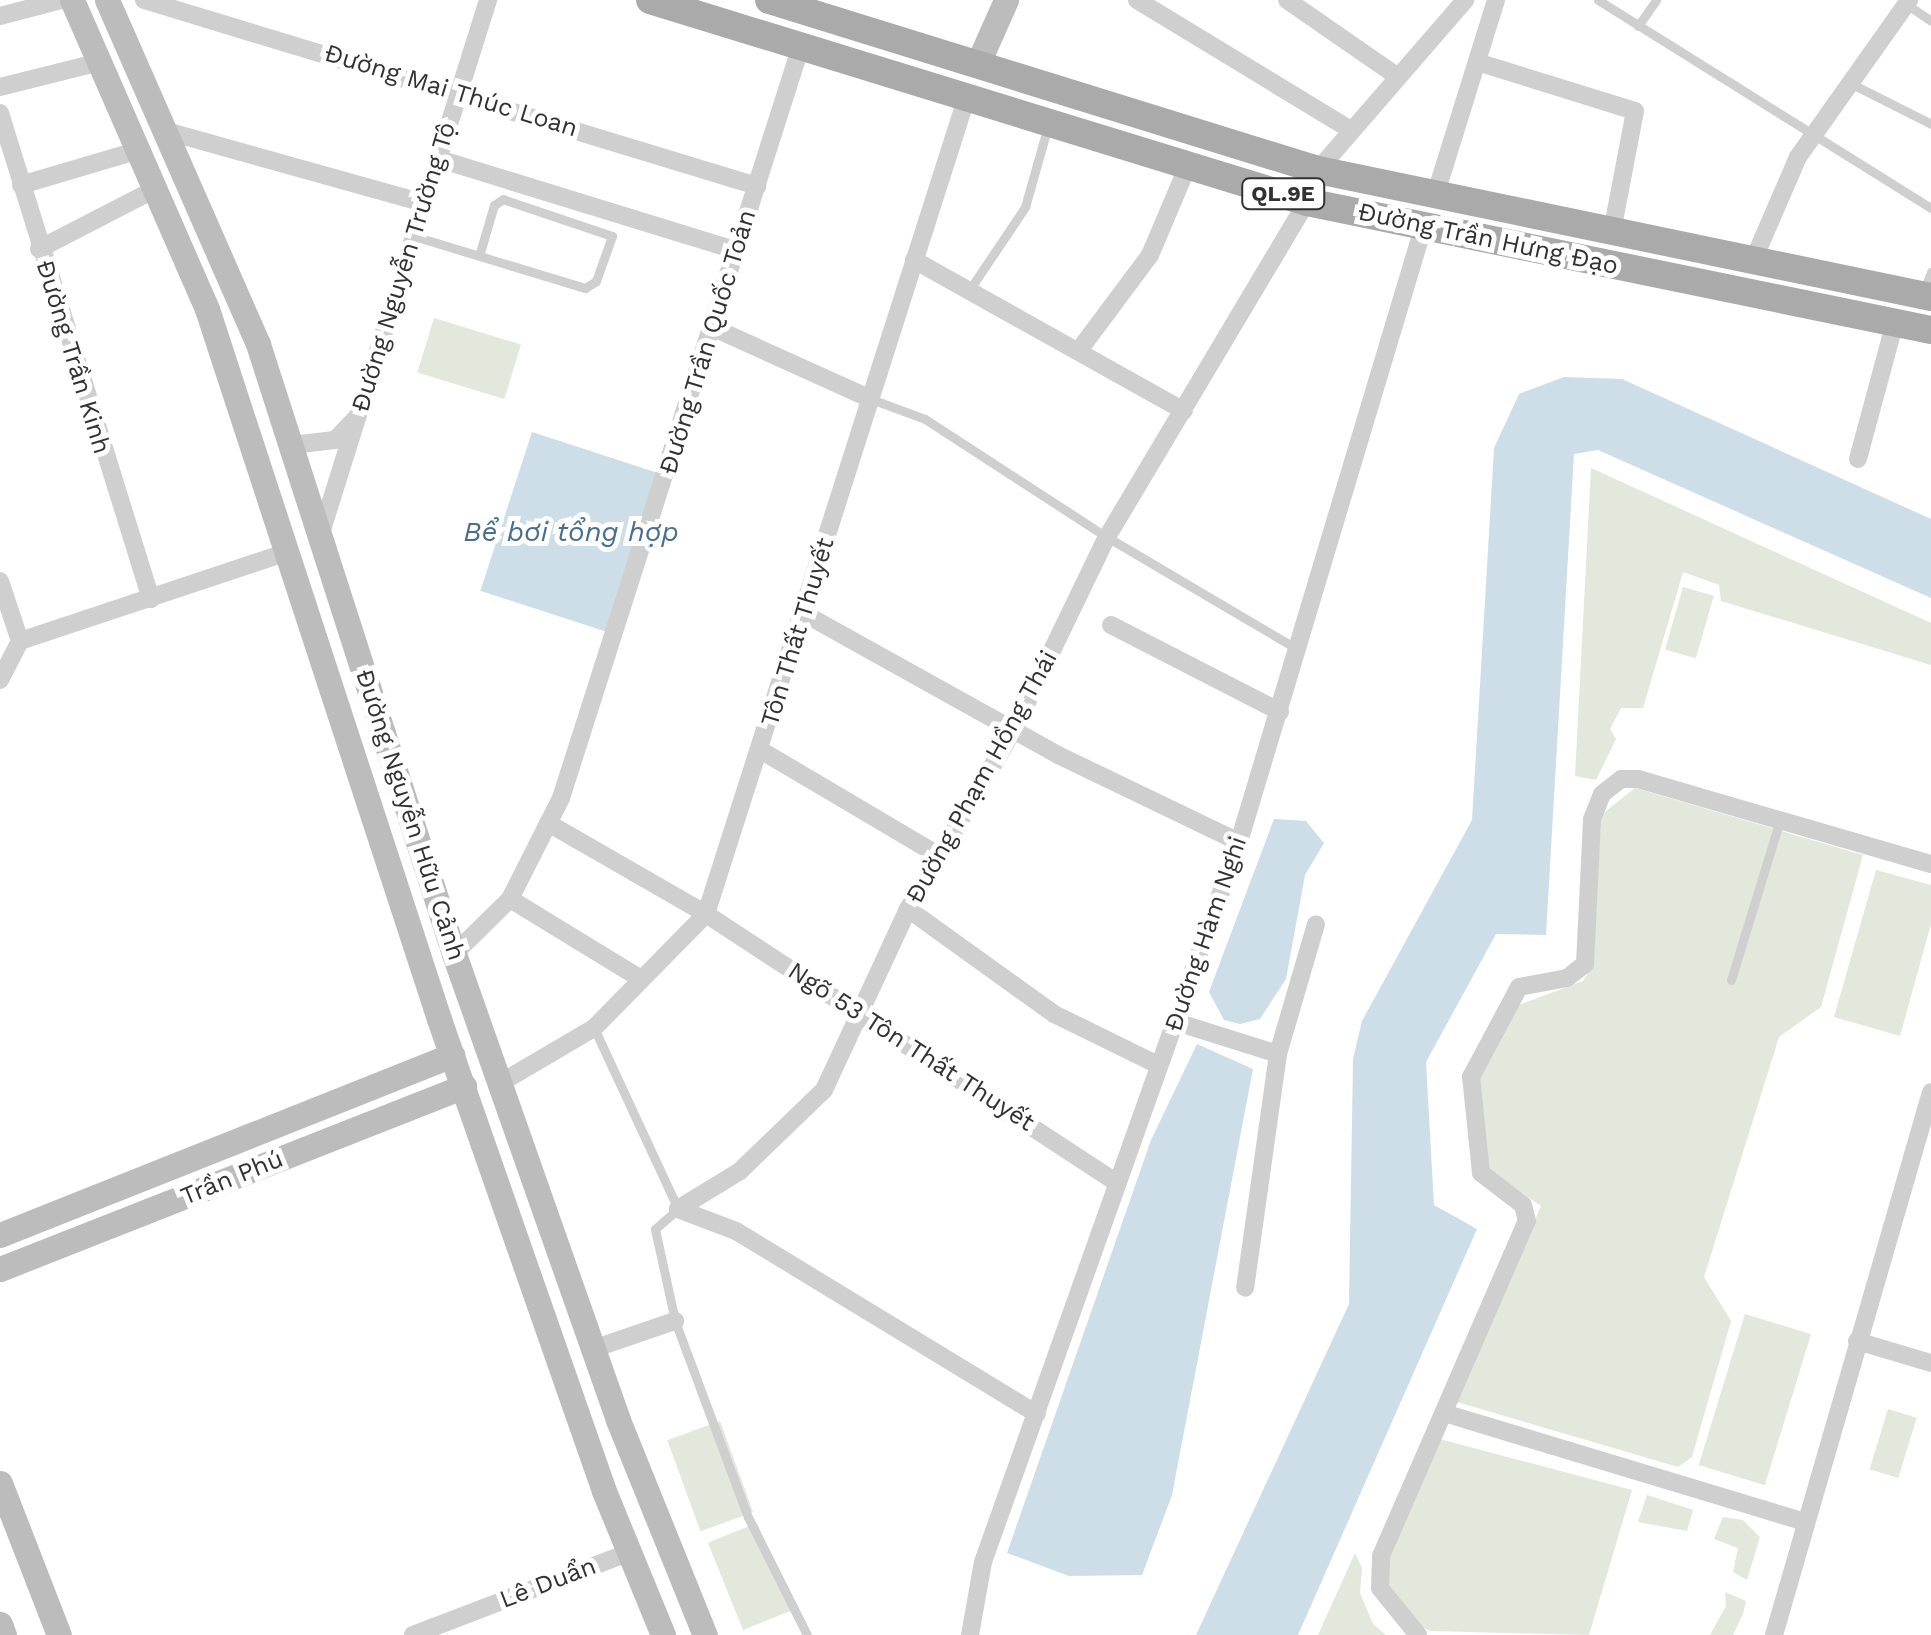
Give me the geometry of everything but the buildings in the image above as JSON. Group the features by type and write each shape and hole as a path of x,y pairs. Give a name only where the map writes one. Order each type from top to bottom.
{"main road":[{"name":"Đường Nguyễn Hữu Cảnh","path":"72,0 207,309 465,1090 628,1552 663,1635"},
{"name":"Đường Nguyễn Hữu Cảnh","path":"107,0 238,293 321,533 454,954 593,1349 664,1540 705,1635"},
{"name":"Đường Trần Hưng Đạo","path":"650,0 1307,202 1931,330"},
{"name":"Đường Trần Hưng Đạo","path":"771,0 1318,170 1753,260 1923,289"},
{"path":"966,96 1006,0"},
{"path":"1424,225 1434,196"},
{"path":"1895,322 1923,289"},
{"path":"255,453 292,446"},
{"path":"287,552 321,533"},
{"name":"Trần Phú","path":"0,1234 453,1055"},
{"name":"Trần Phú","path":"0,1269 465,1090 502,1082"},
{"path":"0,1483 59,1635"},
{"path":"628,1552 664,1540"},
{"path":"0,1624 4,1635"}],"street":[{"path":"0,16 61,0"},
{"name":"Đường Mai Thúc Loan","path":"144,0 458,92 757,186"},
{"name":"Đường Nguyễn Trường Tộ","path":"321,533 417,238 488,0"},
{"path":"1137,0 1351,130"},
{"path":"1287,0 1398,77"},
{"path":"1318,170 1465,0"},
{"path":"1434,196 1496,0"},
{"path":"1753,260 1782,186 1814,132 1907,2"},
{"name":"Đường Trần Quốc Toản","path":"454,954 510,900 548,823 716,328 801,46"},
{"path":"0,87 100,62"},
{"path":"1477,62 1635,111 1612,232"},
{"name":"Tôn Thất Thuyết","path":"502,1082 594,1028 706,914 762,751 966,96"},
{"name":"Đường Trần Kinh","path":"0,114 150,599"},
{"path":"166,131 426,204"},
{"path":"20,186 140,150"},
{"path":"438,160 738,251"},
{"path":"1080,349 1150,255 1190,163"},
{"path":"39,249 157,188"},
{"name":"Đường Phạm Hồng Thái","path":"678,1209 740,1171 824,1090 908,909 1014,729 1107,538 1307,202"},
{"name":"Đường Hàm Nghi","path":"970,1635 983,1562 1239,842 1424,225"},
{"path":"914,260 1080,349 1184,412"},
{"path":"1858,459 1895,322"},
{"path":"716,328 871,399"},
{"path":"292,446 341,436 362,406"},
{"path":"0,680 20,641 287,552"},
{"path":"0,581 20,641"},
{"path":"804,612 1014,729 1239,842"},
{"path":"1111,624 1280,712"},
{"path":"762,751 938,854"},
{"path":"1418,1635 1387,1603 1378,1572 1527,1221 1523,1205 1481,1173 1472,1078 1519,987 1581,971 1594,807 1612,784 1638,779 1931,864"},
{"name":"Ngõ 53 Tôn Thất Thuyết","path":"548,823 706,914 1116,1182"},
{"path":"510,900 640,978"},
{"path":"908,909 1054,1014 1158,1066"},
{"path":"1245,1288 1278,1054 1316,924"},
{"path":"1176,1022 1278,1054"},
{"path":"1774,1635 1931,1092"},
{"path":"678,1209 736,1231 1037,1414"},
{"path":"593,1349 674,1321"},
{"path":"1857,1341 1931,1363"},
{"path":"1444,1413 1804,1522"},
{"name":"Lê Duẩn","path":"413,1635 628,1552"}],"lane":[{"path":"1598,0 1931,208"},
{"path":"1638,26 1656,0"},
{"path":"1907,2 1931,21"},
{"path":"1850,83 1931,124"},
{"path":"970,289 1026,207 1050,121"},
{"path":"417,238 585,288 596,282 612,236 503,199 494,205 479,256"},
{"path":"871,399 925,419 1107,538 1299,650"},
{"path":"1731,980 1780,820"},
{"path":"594,1028 678,1209 655,1228 674,1321 748,1517 806,1635"}],"shaded area":[{"path":"434,318 521,345 504,399 417,373"},
{"path":"1591,468 1931,623 1931,665 1721,601 1719,585 1683,572 1643,708 1621,708 1610,729 1616,739 1596,780 1575,776"},
{"path":"1683,587 1714,596 1696,658 1665,649"},
{"path":"1635,788 1863,855 1821,1007 1779,1037 1704,1277 1731,1321 1692,1457 1678,1467 1457,1402 1541,1206 1488,1169 1478,1078 1513,1007 1583,981 1594,963 1597,818"},
{"path":"1876,870 1931,885 1931,924 1900,1036 1834,1017"},
{"path":"1745,1314 1811,1334 1765,1485 1699,1465"},
{"path":"1888,1409 1917,1418 1898,1478 1870,1469"},
{"path":"720,1421 753,1512 701,1531 667,1440"},
{"path":"1436,1438 1632,1490 1589,1635 1431,1631 1413,1623 1387,1592 1384,1561"},
{"path":"1647,1495 1693,1510 1687,1531 1638,1522"},
{"path":"1723,1517 1743,1520 1760,1537 1747,1580 1733,1572 1738,1548 1714,1539"},
{"path":"757,1523 792,1610 743,1630 708,1543"},
{"path":"1355,1553 1362,1568 1360,1593 1373,1624 1386,1635 1318,1635"},
{"path":"1725,1592 1746,1601 1743,1614 1733,1635 1710,1635 1726,1606"}],"water":[{"path":"1564,377 1622,379 1931,519 1931,598 1598,450 1574,454 1546,935 1496,934 1426,1062 1434,1205 1477,1229 1298,1635 1196,1635 1349,1304 1353,1059 1362,1021 1472,820 1494,448 1519,394"},
{"name":"Bể bơi tổng hợp","path":"532,432 660,474 609,633 480,591"},
{"path":"1274,819 1306,821 1324,843 1305,875 1286,979 1260,1019 1240,1024 1224,1020 1209,992"},
{"path":"1197,1044 1253,1069 1172,1495 1142,1575 1069,1576 1007,1553 1151,1140"}]}
